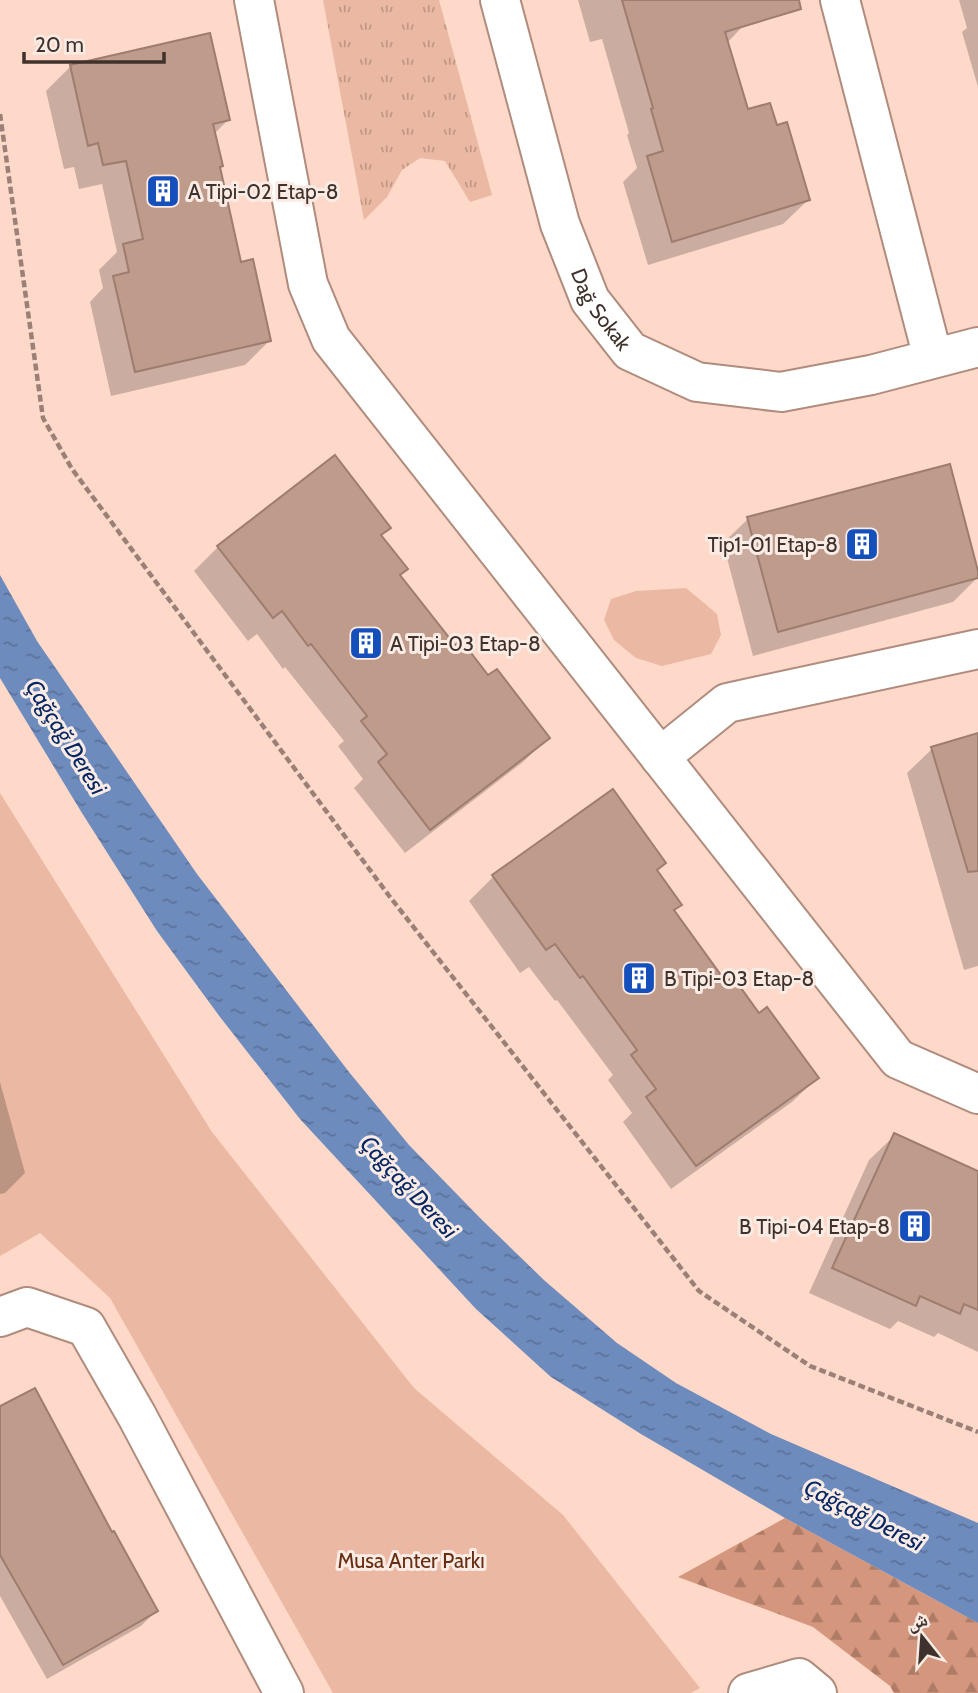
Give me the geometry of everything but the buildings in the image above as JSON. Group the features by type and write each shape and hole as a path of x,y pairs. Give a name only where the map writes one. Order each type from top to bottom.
{"street":[{"path":"254,0 309,284 331,340 898,1059 978,1094"},
{"name":"Dağ Sokak","path":"500,0 560,224 590,300 630,351 697,382 781,392 871,375 978,347"},
{"path":"841,0 933,358"},
{"path":"660,757 727,702 978,649"},
{"path":"0,1317 27,1307 86,1327 137,1416 284,1693"},
{"path":"748,1693 799,1678 817,1693"}],"path":[{"path":"0,114 43,418 72,469 390,897 699,1291 810,1366 978,1432"}],"green space":[{"path":"323,0 439,0 492,195 470,202 445,161 420,158 402,170 387,197 364,220"},
{"path":"686,588 717,614 721,635 711,654 662,666 636,658 614,640 604,620 611,599 636,591"},
{"name":"Musa Anter Parkı","path":"0,793 212,1132 414,1388 563,1515 700,1688 691,1693 333,1693 110,1298 40,1233 0,1256"},
{"path":"785,1518 978,1623 978,1693 894,1693 890,1686 813,1627 678,1577"}],"water":[{"name":"Çağçağ Deresi","path":"0,575 37,641 197,874 349,1072 409,1145 545,1281 617,1343 676,1383 771,1434 978,1523 978,1623 785,1518 641,1434 551,1377 476,1309 300,1119 157,931 0,678"}],"place":[{"name":"A Tipi-02 Etap-8","path":"163,191"},
{"name":"Tip1-01 Etap-8","path":"862,544"},
{"name":"A Tipi-03 Etap-8","path":"366,643"},
{"name":"B Tipi-03 Etap-8","path":"639,978"},
{"name":"B Tipi-04 Etap-8","path":"915,1226"}]}
